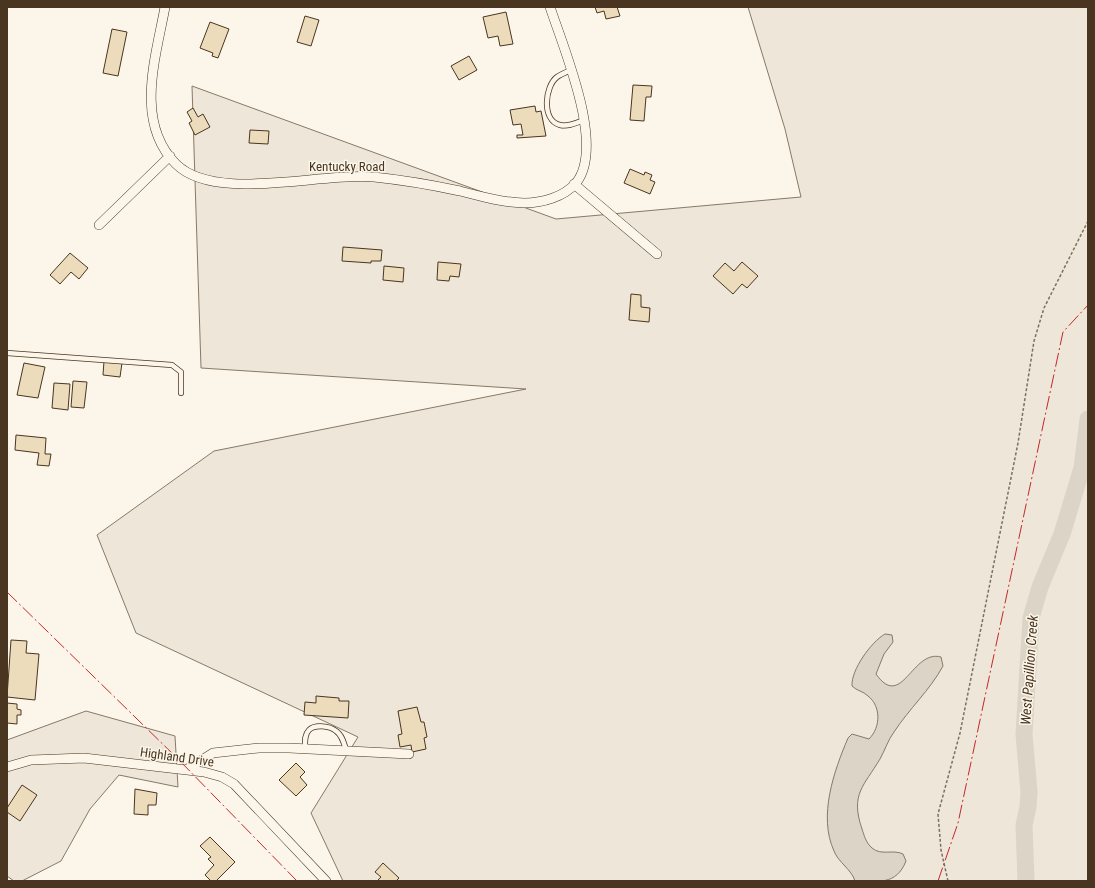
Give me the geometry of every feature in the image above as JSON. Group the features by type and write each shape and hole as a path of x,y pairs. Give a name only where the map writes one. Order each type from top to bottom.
{"street":[{"name":"Kentucky Road","path":"165,7 151,84 151,108 155,126 164,147 176,164 193,174 213,182 228,184 316,178 372,177 426,184 489,198 523,203 553,198 567,192 574,184 583,166 587,147 584,120 571,70 550,7"},
{"path":"99,225 170,156"},
{"path":"574,184 657,254"},
{"path":"186,770 213,753 258,748 346,750 408,754"},
{"name":"Highland Drive","path":"7,767 32,760 84,758 186,770 222,777 234,784 326,881"}],"lane":[{"path":"571,70 556,77 551,86 547,99 548,115 558,125 568,126 584,120"},
{"path":"7,353 172,365 181,372 181,393"},
{"path":"305,749 305,737 308,731 315,727 328,727 337,731 343,738 346,750"}],"path":[{"path":"948,881 941,850 938,814 963,719 1018,443 1034,341 1044,308 1088,221"}],"shaded area":[{"path":"748,7 1088,7 1088,881 343,881 311,813 358,737 136,633 97,535 214,451 526,389 201,368 192,86 556,219 801,197 785,129"},
{"path":"885,634 892,635 893,642 884,654 876,674 885,684 893,686 900,683 922,661 931,657 941,657 943,666 938,675 892,735 880,759 860,791 858,799 859,817 864,836 868,844 879,852 895,852 903,854 906,861 902,869 892,878 879,881 855,881 851,873 834,851 829,837 827,823 828,809 833,779 848,738 852,734 869,739 876,729 878,717 875,705 866,694 852,686 855,672 863,657 874,643"},
{"path":"86,711 175,736 178,787 119,775 90,809 61,861 22,881 14,881 7,876 7,740"}],"building":[{"path":"595,7 617,7 620,16 606,19 604,11 597,13"},
{"path":"506,12 513,44 500,46 498,36 488,38 483,17"},
{"path":"305,16 319,20 311,46 297,42"},
{"path":"210,22 229,29 218,58 212,56 213,53 200,48"},
{"path":"112,29 127,32 118,76 103,73"},
{"path":"469,56 477,70 459,80 451,66"},
{"path":"633,85 652,86 651,97 646,97 644,121 630,120"},
{"path":"535,106 536,112 541,111 546,136 517,138 517,135 523,135 521,124 513,125 510,110"},
{"path":"193,108 198,117 203,114 210,127 195,135 189,123 192,121 187,112"},
{"path":"250,130 269,131 268,144 249,143"},
{"path":"630,169 644,175 645,172 652,175 650,180 655,182 650,194 624,183"},
{"path":"343,247 382,250 381,261 371,261 371,263 342,261"},
{"path":"70,253 88,268 79,279 71,272 60,284 50,275"},
{"path":"438,262 461,264 459,277 450,276 449,281 437,280"},
{"path":"742,262 758,276 747,288 742,284 733,294 713,276 725,263 734,271"},
{"path":"384,266 404,268 403,282 383,280"},
{"path":"631,294 641,295 641,307 650,308 649,322 629,320"},
{"path":"104,361 122,363 120,377 103,375"},
{"path":"24,363 45,367 38,398 17,395"},
{"path":"73,381 87,382 84,408 71,407"},
{"path":"54,383 70,384 68,410 52,408"},
{"path":"16,435 46,438 45,454 51,454 49,466 37,465 39,453 15,450"},
{"path":"11,640 27,641 26,653 39,654 35,700 7,697"},
{"path":"316,696 339,698 339,701 349,701 348,718 304,715 305,702 316,703"},
{"path":"7,703 17,704 17,709 21,710 21,715 17,715 17,724 7,723"},
{"path":"417,707 421,722 424,722 427,737 424,738 426,749 412,752 411,745 400,747 398,735 402,734 398,711"},
{"path":"296,763 305,772 300,777 307,785 296,796 279,780"},
{"path":"22,785 37,795 20,821 7,812 7,808"},
{"path":"135,789 157,793 156,805 148,805 148,815 134,814"},
{"path":"210,837 235,862 216,881 211,881 205,875 214,865 208,859 211,857 200,846"},
{"path":"383,863 399,878 396,881 377,881 381,877 375,872"}],"waterway":[{"name":"West Papillion Creek","path":"1026,881 1024,825 1028,807 1029,792 1024,734 1031,618 1040,587 1062,534 1082,468 1088,419"}],"power":[{"path":"938,881 958,823 1063,332 1088,305"},
{"path":"7,592 178,759 297,881"}]}
